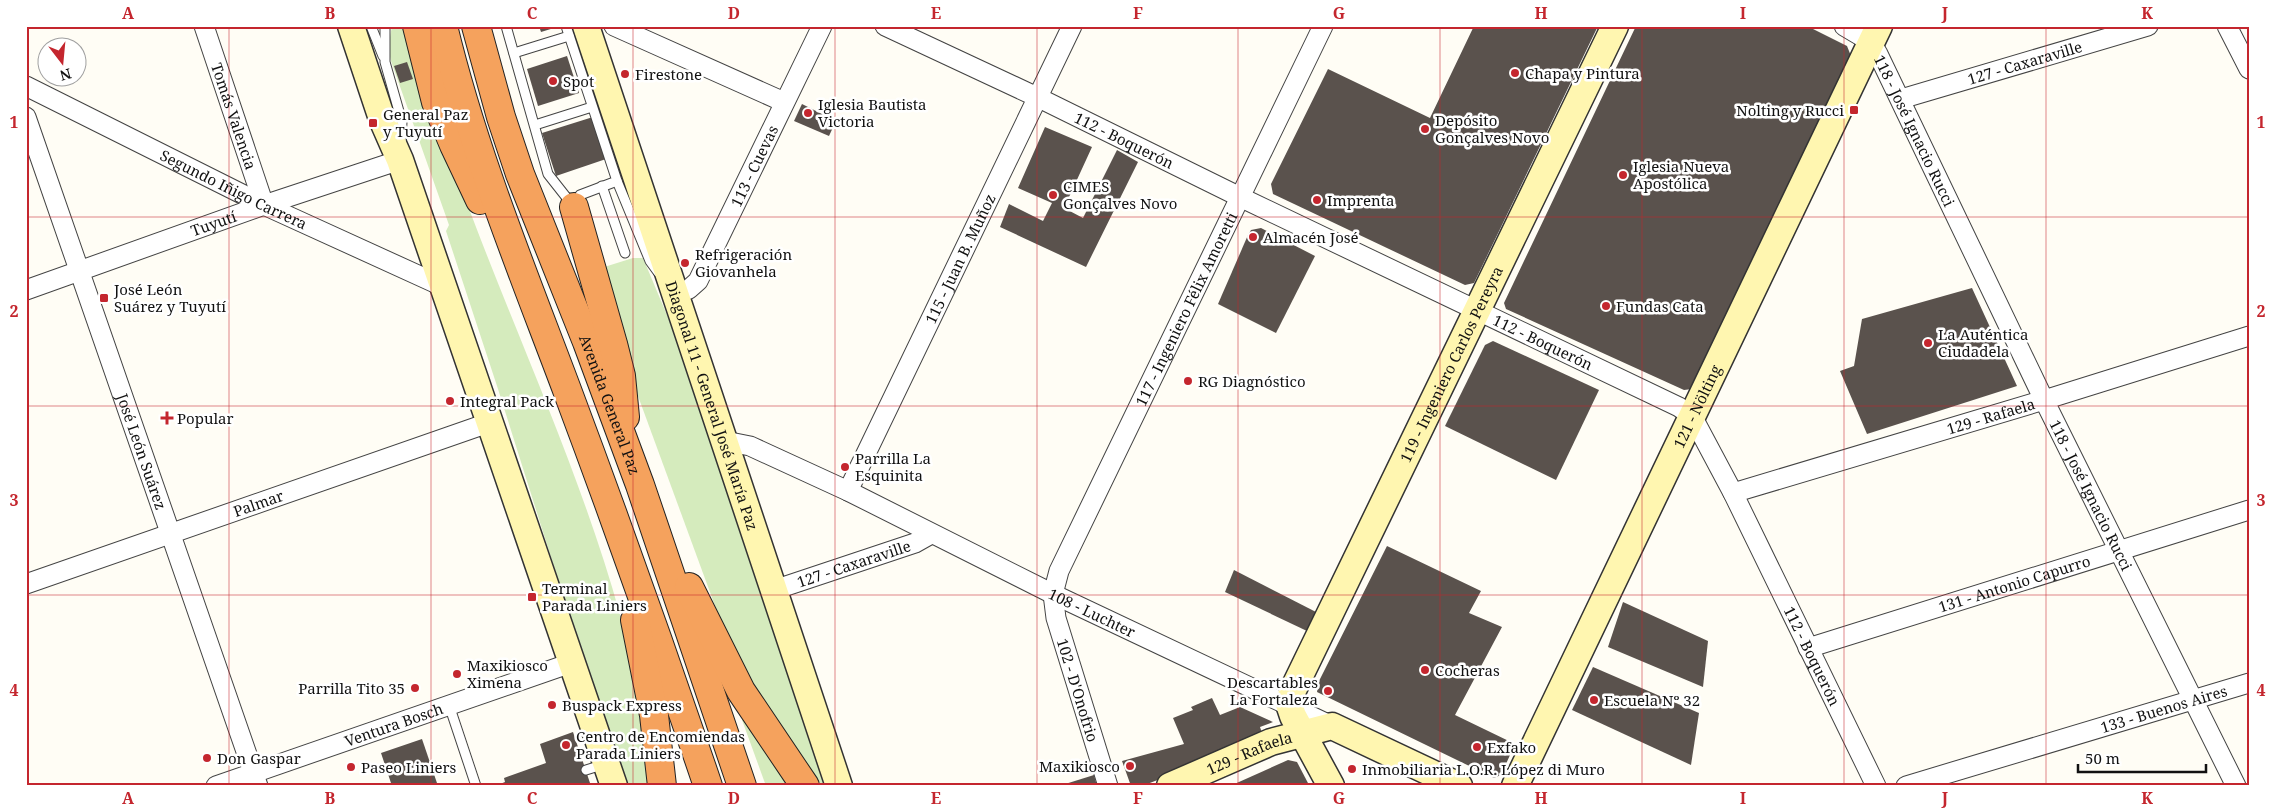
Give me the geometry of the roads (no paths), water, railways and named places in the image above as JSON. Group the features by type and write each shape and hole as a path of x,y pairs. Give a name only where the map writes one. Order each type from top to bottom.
{"highway":[{"path":"417,26 436,102 454,145 542,323"},
{"path":"443,26 452,64 483,165 598,473 708,786"},
{"name":"Avenida General Paz","path":"476,26 520,174 587,342 640,485 742,786"},
{"path":"574,207 621,376 629,459"},
{"path":"598,473 642,651 654,715 662,786"},
{"path":"640,485 741,691 805,786"}],"street":[{"name":"Tomás Valencia","path":"204,26 264,205"},
{"path":"351,26 382,119 400,160 491,422 571,663 602,773"},
{"path":"614,26 784,102"},
{"name":"113 - Cuevas","path":"675,294 689,289 698,282 822,26"},
{"name":"112 - Boquerón","path":"885,26 1679,406 1692,416 1733,493 1876,786"},
{"name":"115 - Juan B. Muñoz","path":"848,491 1072,26"},
{"name":"117 - Ingeniero Félix Amoretti","path":"1052,594 1059,571 1242,198 1323,26"},
{"name":"119 - Ingeniero Carlos Pereyra","path":"1289,704 1292,692 1615,26"},
{"name":"118 - José Ignacio Rucci","path":"1844,26 1875,34 1901,99 2044,400 2236,786"},
{"name":"127 - Caxaraville","path":"1901,99 2148,26"},
{"path":"2227,26 2249,69"},
{"name":"Diagonal 11 - General José María Paz","path":"577,31 675,294 839,786"},
{"name":"121 - Nölting","path":"1515,786 1875,34"},
{"name":"Segundo Iñigo Carrera","path":"26,86 264,205 444,287"},
{"name":"José León Suárez","path":"26,117 256,779"},
{"name":"Tuyutí","path":"26,290 264,205 400,160"},
{"name":"129 - Rafaela","path":"1733,493 2044,400 2249,336"},
{"name":"Palmar","path":"26,584 491,422"},
{"name":"108 - Luchter","path":"725,441 750,446 848,491 1052,594 1460,786"},
{"name":"131 - Antonio Capurro","path":"1808,648 2249,510"},
{"name":"127 - Caxaraville","path":"774,590 915,543 932,534"},
{"name":"102 - D'Onofrio","path":"1052,594 1056,618 1108,786"},
{"name":"Ventura Bosch","path":"216,786 256,779 449,706 571,663"},
{"name":"133 - Buenos Aires","path":"1906,786 2249,683"},
{"path":"1289,704 1302,733 1331,786"},
{"name":"129 - Rafaela","path":"1170,786 1271,742 1332,726"}],"lane":[{"path":"371,26 385,62 402,122 400,160"},
{"path":"385,26 385,62"},
{"path":"506,26 548,174 574,207 580,195 617,181"},
{"path":"566,26 577,31"},
{"path":"514,53 577,31"},
{"path":"577,31 592,107 617,181 650,262 675,294"},
{"path":"535,125 592,107"},
{"path":"602,186 625,253"},
{"path":"449,706 476,786"}],"place":[{"name":"Chapa y Pintura","path":"1515,73"},
{"name":"Firestone","path":"625,74"},
{"name":"Spot","path":"553,81"},
{"name":"Nolting y Rucci","path":"1854,110"},
{"name":"Iglesia Bautista Victoria","path":"808,113"},
{"name":"General Paz y Tuyutí","path":"373,123"},
{"name":"Depósito Gonçalves Novo","path":"1425,129"},
{"name":"Iglesia Nueva Apostólica","path":"1623,175"},
{"name":"CIMES Gonçalves Novo","path":"1053,195"},
{"name":"Imprenta","path":"1317,200"},
{"name":"Almacén José","path":"1253,237"},
{"name":"Refrigeración Giovanhela","path":"685,263"},
{"name":"José León Suárez y Tuyutí","path":"104,298"},
{"name":"Fundas Cata","path":"1606,306"},
{"name":"La Auténtica Ciudadela","path":"1928,343"},
{"name":"RG Diagnóstico","path":"1188,381"},
{"name":"Integral Pack","path":"450,401"},
{"name":"Popular","path":"167,418"},
{"name":"Parrilla La Esquinita","path":"845,467"},
{"name":"Terminal Parada Liniers","path":"532,597"},
{"name":"Cocheras","path":"1425,670"},
{"name":"Maxikiosco Ximena","path":"457,674"},
{"name":"Parrilla Tito 35","path":"415,688"},
{"name":"Descartables La Fortaleza","path":"1328,691"},
{"name":"Escuela Nº 32","path":"1594,700"},
{"name":"Buspack Express","path":"552,705"},
{"name":"Centro de Encomiendas Parada Liniers","path":"566,745"},
{"name":"Exfako","path":"1477,747"},
{"name":"Don Gaspar","path":"207,758"},
{"name":"Maxikiosco","path":"1130,766"},
{"name":"Paseo Liniers","path":"351,767"},
{"name":"Inmobiliaria L.O.R. López di Muro","path":"1352,769"}]}
